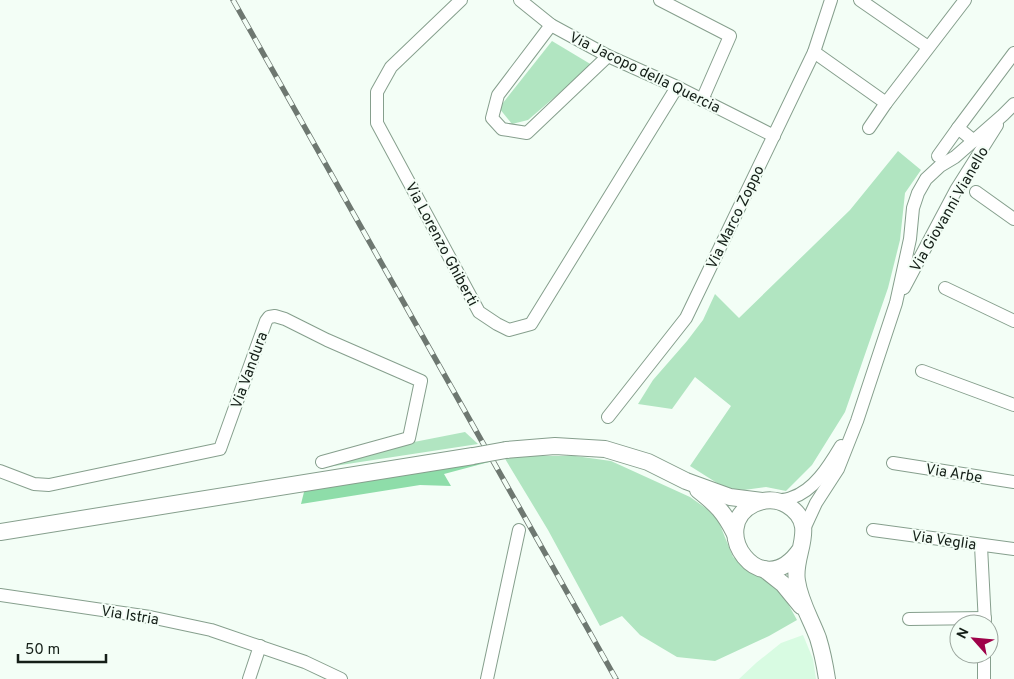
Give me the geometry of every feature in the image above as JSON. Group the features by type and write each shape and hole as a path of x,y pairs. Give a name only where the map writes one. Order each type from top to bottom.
{"main road":[{"path":"0,532 506,450 555,446 605,449 648,462 686,481 730,497 785,504 794,510 804,529 804,540 796,570 797,581 806,611 818,639 827,679"},
{"path":"686,481 714,502 725,514 735,534 741,553 755,566 764,569 775,569 785,566 794,559 800,550"},
{"path":"735,534 743,513 752,505 768,501"},
{"path":"764,569 783,584 806,611"}],"street":[{"name":"Via Lorenzo Ghiberti","path":"460,0 391,67 377,92 377,123 479,312 509,330 531,324 678,87"},
{"path":"660,0 679,4 730,36 702,100"},
{"name":"Via Marco Zoppo","path":"608,417 686,318 814,52 831,0"},
{"path":"860,0 928,47"},
{"path":"869,128 886,102 965,0"},
{"name":"Via Jacopo della Quercia","path":"522,1 552,25 608,56 678,87 774,136"},
{"path":"552,25 498,95 492,118 502,129 527,132 608,56"},
{"path":"814,52 886,102"},
{"path":"938,156 1014,53"},
{"name":"Via Giovanni Vianello","path":"804,529 816,503 838,469 857,421 896,303 918,193 926,179 940,166 955,157 1014,104"},
{"name":"Via Giovanni Vianello","path":"896,303 956,190 1003,115"},
{"path":"958,128 974,141"},
{"path":"976,192 1014,219"},
{"path":"945,288 1014,322"},
{"name":"Via Vandura","path":"0,472 34,484 49,485 220,449 266,321 275,316 421,381 409,438 322,462"},
{"path":"922,371 1014,405"},
{"name":"Via Giovanni Vianello","path":"768,501 791,498 810,488 832,461 857,421"},
{"name":"Via Arbe","path":"893,464 1014,482"},
{"path":"486,679 519,530"},
{"name":"Via Veglia","path":"873,530 1014,550"},
{"path":"981,546 985,614"},
{"name":"Via Istria","path":"0,595 192,625 305,662 341,679"},
{"path":"909,619 949,620"},
{"path":"249,679 260,646"},
{"path":"984,664 984,679"}],"shaded area":[{"path":"552,41 592,65 528,120 512,124 499,108"},
{"path":"898,151 921,170 905,193 900,240 888,288 845,412 812,465 786,491 766,487 744,490 725,488 690,466 731,406 695,377 672,409 638,404 653,380 703,320 715,294 739,318 850,210"},
{"path":"465,432 478,444 321,468 414,442"},
{"path":"575,456 611,461 690,497 707,509 718,520 733,557 751,570 764,574 781,591 797,620 769,636 715,661 677,657 640,635 622,616 600,626 548,530 504,457"},
{"path":"803,635 813,659 816,679 739,679 781,643"}],"green space":[{"path":"489,460 489,462 444,474 451,486 420,485 301,504 305,488"}],"railway":[{"path":"233,0 616,679"}]}
